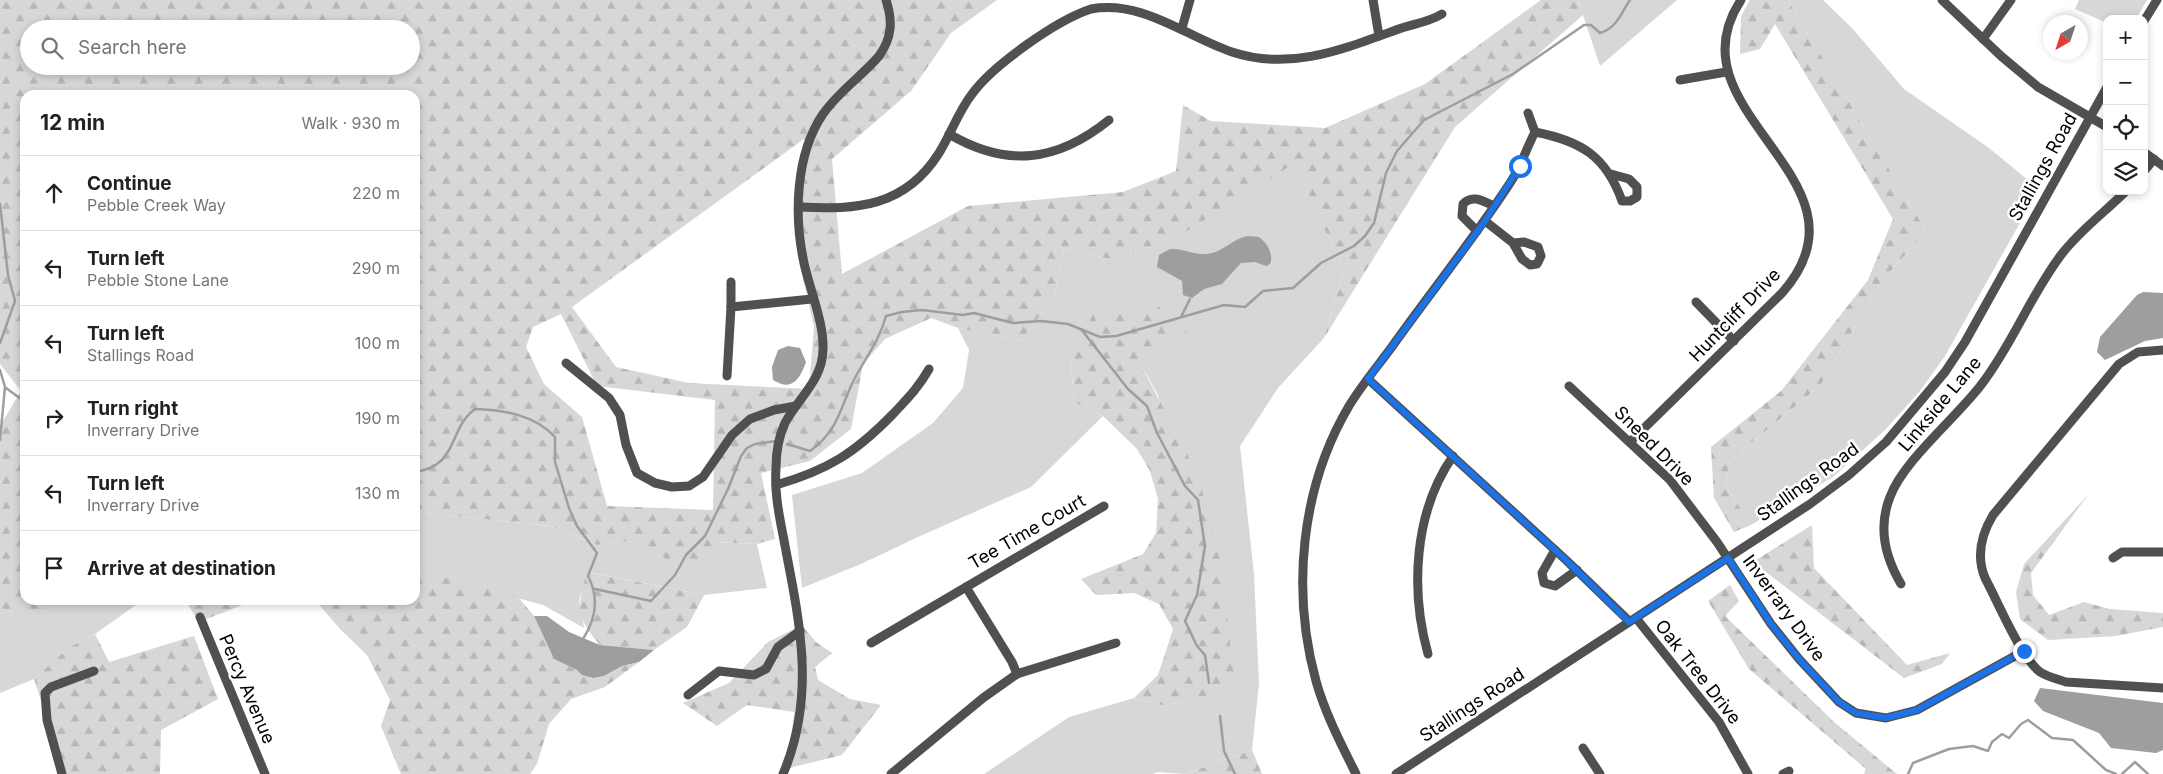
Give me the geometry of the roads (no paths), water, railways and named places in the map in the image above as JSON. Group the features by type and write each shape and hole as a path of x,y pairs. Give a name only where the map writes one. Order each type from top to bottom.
{"street":[{"path":"783,774 794,747 802,706 803,670 800,631 778,514 776,467 781,435 796,406 815,379 823,356 822,331 812,299 801,247 800,207 803,167 816,126 833,102 870,66 886,45 891,25 886,0"},
{"path":"1182,28 1190,0"},
{"path":"1373,0 1379,36"},
{"name":"Huntcliff Drive","path":"1630,442 1734,341 1794,278 1806,252 1809,225 1805,204 1798,185 1745,110 1726,72 1725,50 1727,31 1741,0"},
{"path":"1942,0 2038,88 2103,125"},
{"path":"1983,39 2010,0"},
{"path":"2148,15 2157,0"},
{"path":"800,207 819,209 858,206 893,197 909,187 939,153 971,95 993,70 1020,50 1082,13 1104,6 1129,7 1154,13 1232,52 1276,60 1320,56 1425,22 1442,14"},
{"path":"1680,80 1726,72"},
{"name":"Stallings Road","path":"1396,774 1728,558 1849,475 1886,442 1922,402 1965,342 2103,94"},
{"path":"1356,774 1330,720 1316,682 1309,650 1303,570 1309,508 1339,426 1368,379 1485,221 1516,173 1535,132 1528,113"},
{"path":"949,134 966,144 990,153 1010,157 1032,156 1070,146 1091,134 1109,120"},
{"path":"1535,132 1577,144 1596,158 1611,174"},
{"path":"2148,155 2163,166"},
{"path":"2148,166 2154,159"},
{"name":"Linkside Lane","path":"1901,584 1888,559 1884,534 1886,510 1894,486 1907,468 1982,384 2060,256 2082,232 2122,195"},
{"path":"1477,231 1463,219 1461,212 1463,204 1473,198 1494,206"},
{"path":"1485,221 1513,243"},
{"path":"727,376 731,282"},
{"path":"730,307 812,299"},
{"path":"1696,302 1734,341"},
{"path":"2163,350 2138,352 2119,364 1986,526 1982,539 1980,566 2024,651 2040,671 2050,677 2066,682 2163,688"},
{"path":"566,363 609,398 613,404 620,415 626,445 637,473 655,483 672,487 689,486 704,477 732,435 750,420 774,410 796,406"},
{"path":"776,485 820,470 860,447 916,390 929,369"},
{"name":"Oak Tree Drive","path":"1368,379 1632,620 1719,722 1748,774"},
{"name":"Sneed Drive","path":"1569,386 1670,480 1728,558"},
{"path":"1428,654 1421,624 1418,557 1432,500 1445,467 1453,456"},
{"name":"Tee Time Court","path":"871,643 1104,506"},
{"path":"1555,550 1542,573 1544,583 1555,586 1577,570"},
{"path":"2113,558 2122,552 2163,552"},
{"name":"Inverrary Drive","path":"1728,558 1771,624 1799,659 1839,702 1856,713 1886,718 1917,710 2024,651"},
{"path":"966,587 1012,662 1017,674"},
{"name":"Percy Avenue","path":"200,617 265,774"},
{"path":"688,695 719,671 754,675 766,669 778,647 800,631"},
{"path":"891,774 983,698 1017,674 1116,643"},
{"path":"62,774 48,720 45,693 51,686 94,670"},
{"path":"1582,748 1600,774"}],"waterway":[{"path":"787,444 810,451 828,434 834,426 856,376 877,340 886,316 922,310 963,315 974,313 1013,323 1041,321 1068,324 1100,337 1116,336 1224,305 1245,307 1263,291 1293,288 1321,263 1354,246 1365,236 1374,223 1386,173 1397,151 1424,120 1513,74 1584,25 1591,25 1600,33 1606,31 1615,24 1630,0"},
{"path":"0,204 8,275 15,301 0,343"},
{"path":"1182,315 1190,299"},
{"path":"1081,329 1128,389 1147,406 1157,433 1185,486 1198,500 1205,546 1197,595 1185,621 1197,646 1205,655 1209,683"},
{"path":"0,370 5,387 0,440"},
{"path":"6,388 20,398"},
{"path":"420,471 429,468 446,455 466,417 475,409 508,412 518,415 538,423 555,437 555,462 569,508 577,526 597,553 588,576 594,592 593,616 583,639"},
{"path":"595,589 651,601 675,575 686,555 705,536 728,489 741,456 747,448 755,444 776,441"},
{"path":"1220,716 1224,751 1235,774"},
{"path":"1908,774 1913,763 1949,749 1973,746 1988,751 1992,742 2002,734 2009,738 2021,724 2028,720 2052,738 2073,740 2106,770 2116,774"},
{"path":"2122,774 2135,762 2148,774"}]}
